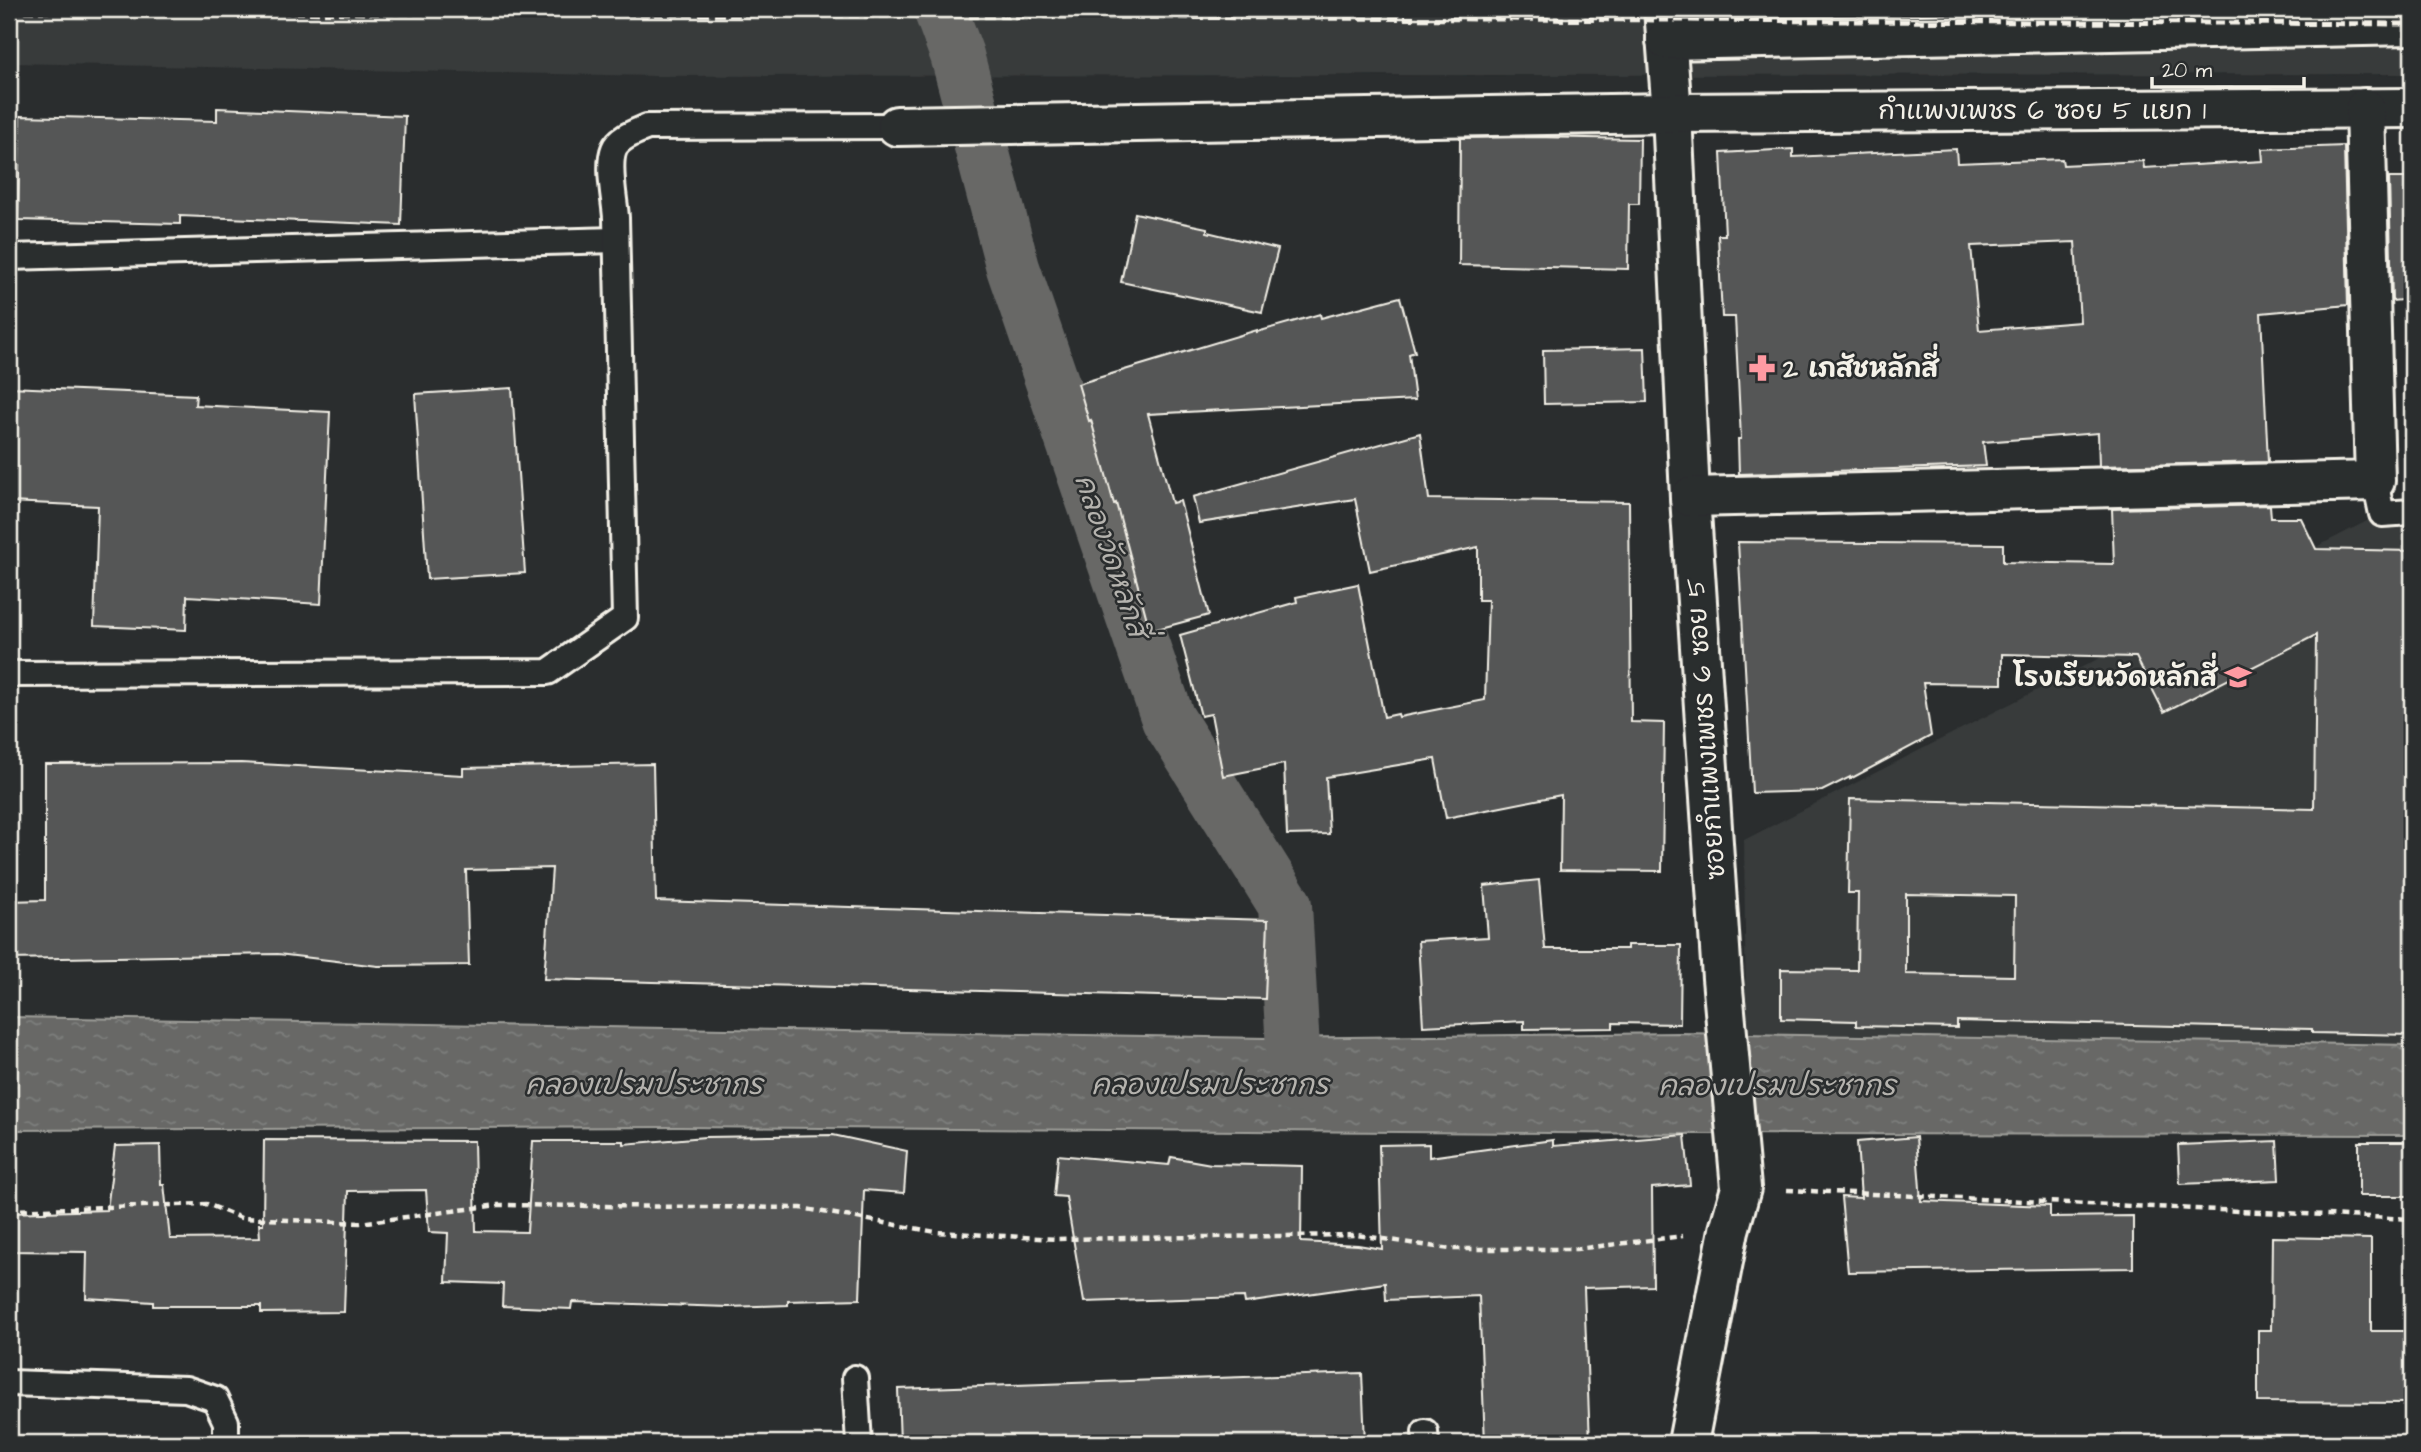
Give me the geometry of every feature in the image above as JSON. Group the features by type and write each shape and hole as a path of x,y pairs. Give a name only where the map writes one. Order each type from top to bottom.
{"street":[{"path":"1665,24 2412,25"},
{"name":"ซอยกำแพงเพชร 6 ซอย 5","path":"1665,24 1672,113 1690,497 1722,978 1741,1188 1729,1230 1688,1443"},
{"path":"1690,497 2375,481 2365,108"},
{"name":"กำแพงเพชร 6 ซอย 5 แยก 1","path":"897,126 1672,113 2412,108"}],"lane":[{"path":"9,674 548,672 625,618 616,240 611,165 614,148 631,134 647,127 897,126"},
{"path":"9,257 616,240"},
{"path":"2375,481 2382,514 2412,512"},
{"path":"855,1378 859,1443"},
{"path":"9,1383 186,1389 215,1399 226,1422 226,1443"}],"path":[{"path":"1741,1188 2412,1219"},
{"path":"9,1210 207,1204 241,1218 360,1223 498,1205 801,1208 936,1232 1056,1239 1357,1235 1450,1249 1576,1248 1729,1230"}],"shaded area":[{"path":"9,9 2412,9 2412,74 654,76 9,63"},
{"name":"โรงเรียนวัดหลักสี่","path":"2412,498 2412,1045 1746,1035 1744,840"}],"water":[{"name":"คลองเปรมประชากร","path":"9,1017 1267,1038 1679,1033 2412,1045 2412,1135 1689,1134 679,1127 9,1130"}],"building":[{"path":"217,108 405,116 401,225 180,216 180,224 18,220 20,116 217,121"},
{"path":"1460,138 1640,139 1639,204 1629,204 1628,269 1459,265"},
{"path":"2344,146 2348,305 2261,313 2268,462 2099,466 2098,433 1983,442 1986,466 1739,474 1738,439 1741,439 1735,317 1722,317 1718,235 1725,235 1721,153 1793,149 1793,157 1956,149 1957,163 2062,159 2063,165 2143,161 2144,168 2263,161 2262,149","holes":["2075,242 2080,322 1979,330 1971,246"]},
{"path":"2389,178 2412,178 2412,299 2392,301"},
{"path":"1135,213 1207,228 1207,232 1278,249 1262,312 1121,282"},
{"path":"1400,297 1415,352 1409,354 1415,400 1148,414 1172,503 1180,501 1209,615 1150,631 1116,503 1114,504 1091,420 1089,421 1078,384 1257,330 1320,314 1321,318"},
{"path":"1645,348 1647,402 1544,404 1543,350"},
{"path":"9,387 196,395 195,405 330,412 321,604 187,596 186,630 94,626 98,506 9,502"},
{"path":"512,388 525,573 427,579 415,394"},
{"path":"1420,433 1429,499 1629,502 1631,722 1664,723 1662,871 1560,870 1561,795 1446,818 1435,759 1326,777 1329,834 1287,835 1284,764 1223,776 1211,714 1201,716 1180,635 1297,602 1296,597 1358,584 1384,717 1398,714 1399,717 1485,700 1488,600 1478,600 1478,547 1370,571 1355,499 1199,523 1193,497"},
{"name":"โรงเรียนวัดหลักสี่","path":"2270,505 2271,518 2301,518 2316,549 2412,551 2412,1035 2312,1033 2312,1029 1957,1021 1957,1028 1856,1026 1856,1021 1781,1019 1781,969 1857,970 1858,893 1848,893 1850,799 2314,809 2316,635 2164,712 2136,657 2002,654 2002,684 1923,683 1931,736 1822,791 1752,793 1738,542 2003,544 2003,562 2114,564 2112,509","holes":["1906,894 2015,896 2014,976 1906,974"]},
{"path":"241,763 463,775 463,768 653,764 656,901 1268,920 1265,999 544,979 552,868 466,870 469,965 378,966 278,954 9,959 9,901 45,900 45,764"},
{"path":"1539,880 1545,949 1627,949 1627,945 1681,945 1680,1024 1613,1023 1613,1028 1524,1029 1524,1021 1423,1026 1418,941 1488,937 1484,886"},
{"path":"833,1135 907,1151 904,1193 864,1190 860,1299 788,1301 788,1305 729,1307 572,1302 571,1309 502,1306 503,1284 446,1282 448,1233 429,1232 426,1190 348,1191 344,1312 261,1313 261,1306 153,1306 153,1302 86,1298 87,1252 9,1251 9,1213 107,1210 115,1146 160,1145 161,1184 164,1184 170,1239 260,1238 259,1224 263,1224 264,1140 474,1141 476,1231 527,1232 533,1141 624,1141 624,1144 705,1137"},
{"path":"1685,1135 1690,1185 1652,1188 1653,1286 1584,1288 1590,1443 1485,1443 1479,1296 1386,1300 1385,1283 1245,1303 1244,1297 1084,1302 1066,1197 1054,1196 1058,1155 1169,1165 1171,1157 1211,1164 1302,1166 1301,1242 1382,1249 1379,1145 1429,1144 1429,1157 1553,1140 1553,1146"},
{"path":"1916,1137 1921,1201 2050,1206 2050,1217 2133,1216 2133,1268 1848,1272 1841,1197 1861,1198 1857,1142"},
{"path":"2277,1141 2279,1180 2180,1184 2178,1145"},
{"path":"2359,1142 2412,1142 2412,1196 2359,1196"},
{"path":"2272,1237 2371,1239 2371,1331 2412,1331 2412,1403 2258,1402 2258,1330 2271,1330"},
{"path":"1362,1373 1365,1443 900,1443 898,1389"}],"waterway":[{"name":"คลองวัดหลักสี่","path":"940,9 957,55 1013,268 1168,719 1285,905 1295,1086"}],"railway":[{"path":"9,11 2412,24"}],"place":[{"name":"2 เภสัชหลักสี่","path":"1762,368"},
{"name":"โรงเรียนวัดหลักสี่","path":"2238,677"}]}
